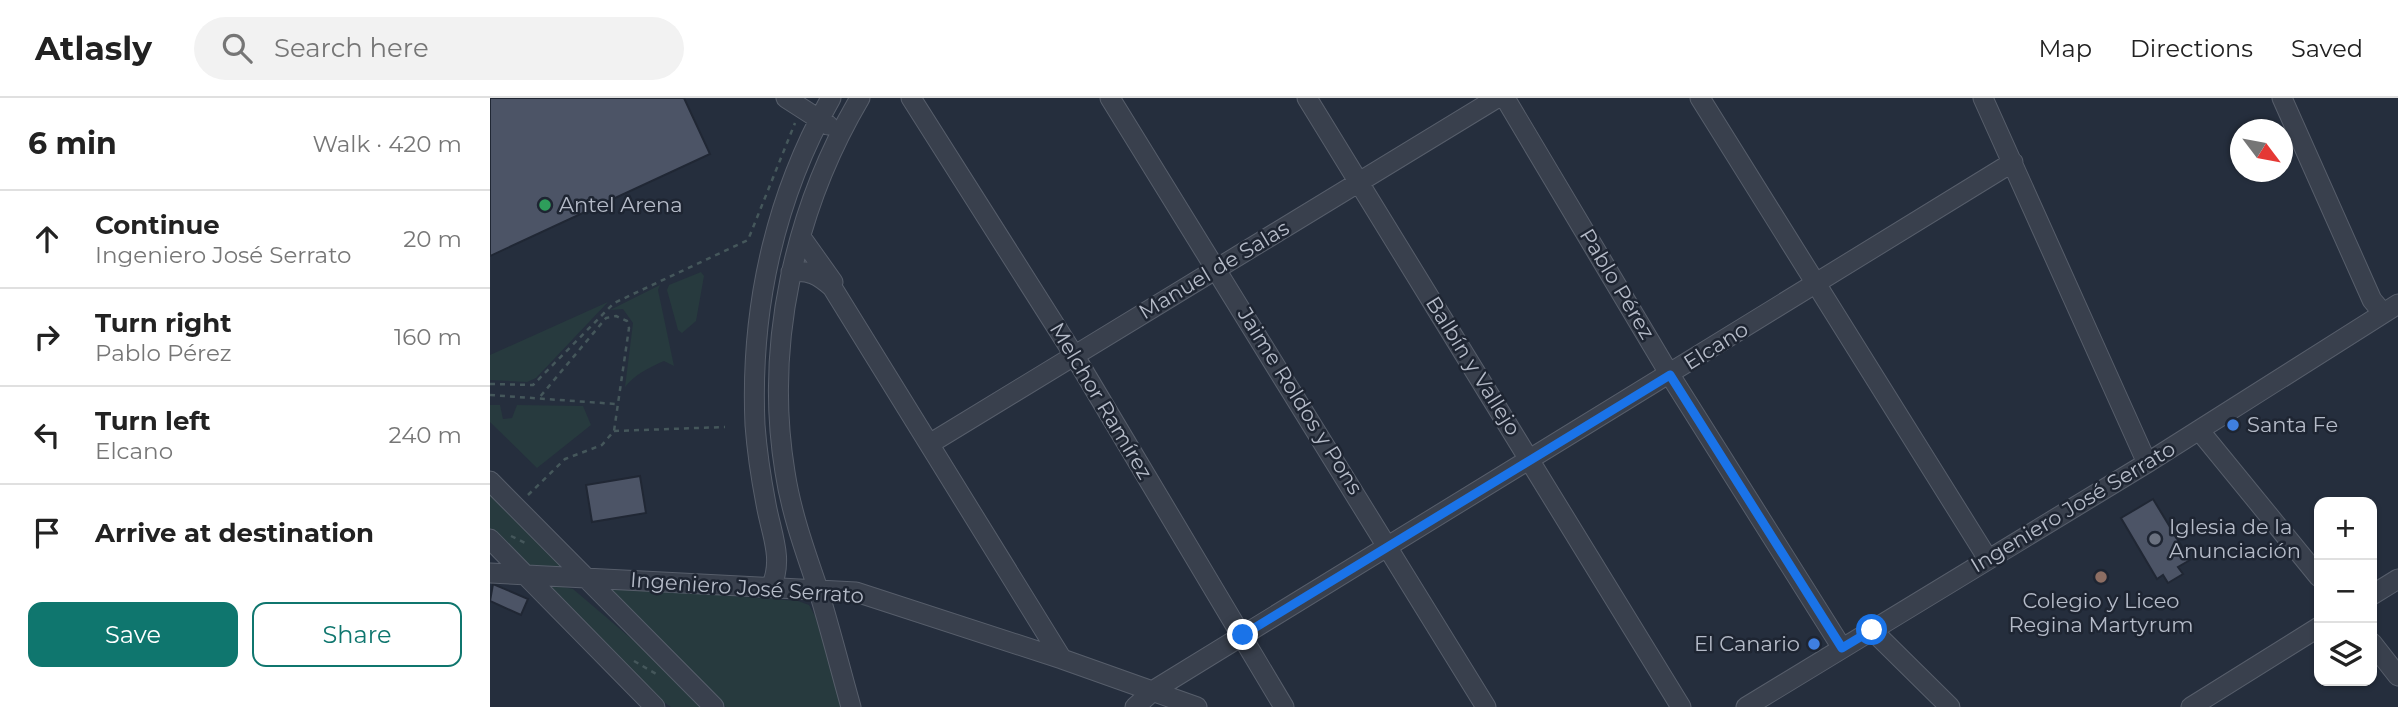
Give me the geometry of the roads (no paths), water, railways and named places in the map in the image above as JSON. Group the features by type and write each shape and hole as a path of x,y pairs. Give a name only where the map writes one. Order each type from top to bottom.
{"street":[{"path":"786,98 810,116 841,131"},
{"path":"771,587 777,566 776,545 761,475 755,425 754,364 762,290 778,219 810,116 831,98"},
{"path":"851,707 818,590 802,548 782,444 779,377 786,296 801,237 818,183 841,131 860,98"},
{"name":"Melchor Ramírez","path":"911,98 1074,355 1284,707"},
{"name":"Jaime Roldos y Pons","path":"1110,98 1218,268 1486,707"},
{"name":"Balbín y Vallejo","path":"1307,98 1681,707"},
{"name":"Manuel de Salas","path":"931,443 1497,98"},
{"name":"Pablo Pérez","path":"1505,98 1670,375 1842,648"},
{"path":"1700,98 1988,559"},
{"path":"1983,98 2147,463"},
{"path":"2282,98 2372,300 2390,308"},
{"name":"Elcano","path":"1135,707 1154,690 2013,162"},
{"path":"801,237 833,280 832,287"},
{"path":"791,272 806,270 816,274 832,287 931,443 1062,659"},
{"path":"762,290 786,296"},
{"name":"Ingeniero José Serrato","path":"1746,707 2147,463 2390,308"},
{"path":"2199,430 2314,571"},
{"path":"490,481 714,707"},
{"path":"499,537 524,574 655,707"},
{"name":"Ingeniero José Serrato","path":"490,573 856,592 1154,690 1197,707"},
{"path":"2377,592 2398,579"},
{"path":"1872,630 1950,707"},
{"path":"2191,707 2314,630"},
{"path":"2377,649 2398,676"}],"place":[{"name":"Antel Arena","path":"545,205"},
{"name":"Santa Fe","path":"2233,425"},
{"name":"Iglesia de la Anunciación","path":"2155,539"},
{"name":"Colegio y Liceo Regina Martyrum","path":"2101,577"},
{"name":"El Canario","path":"1814,644"}]}
